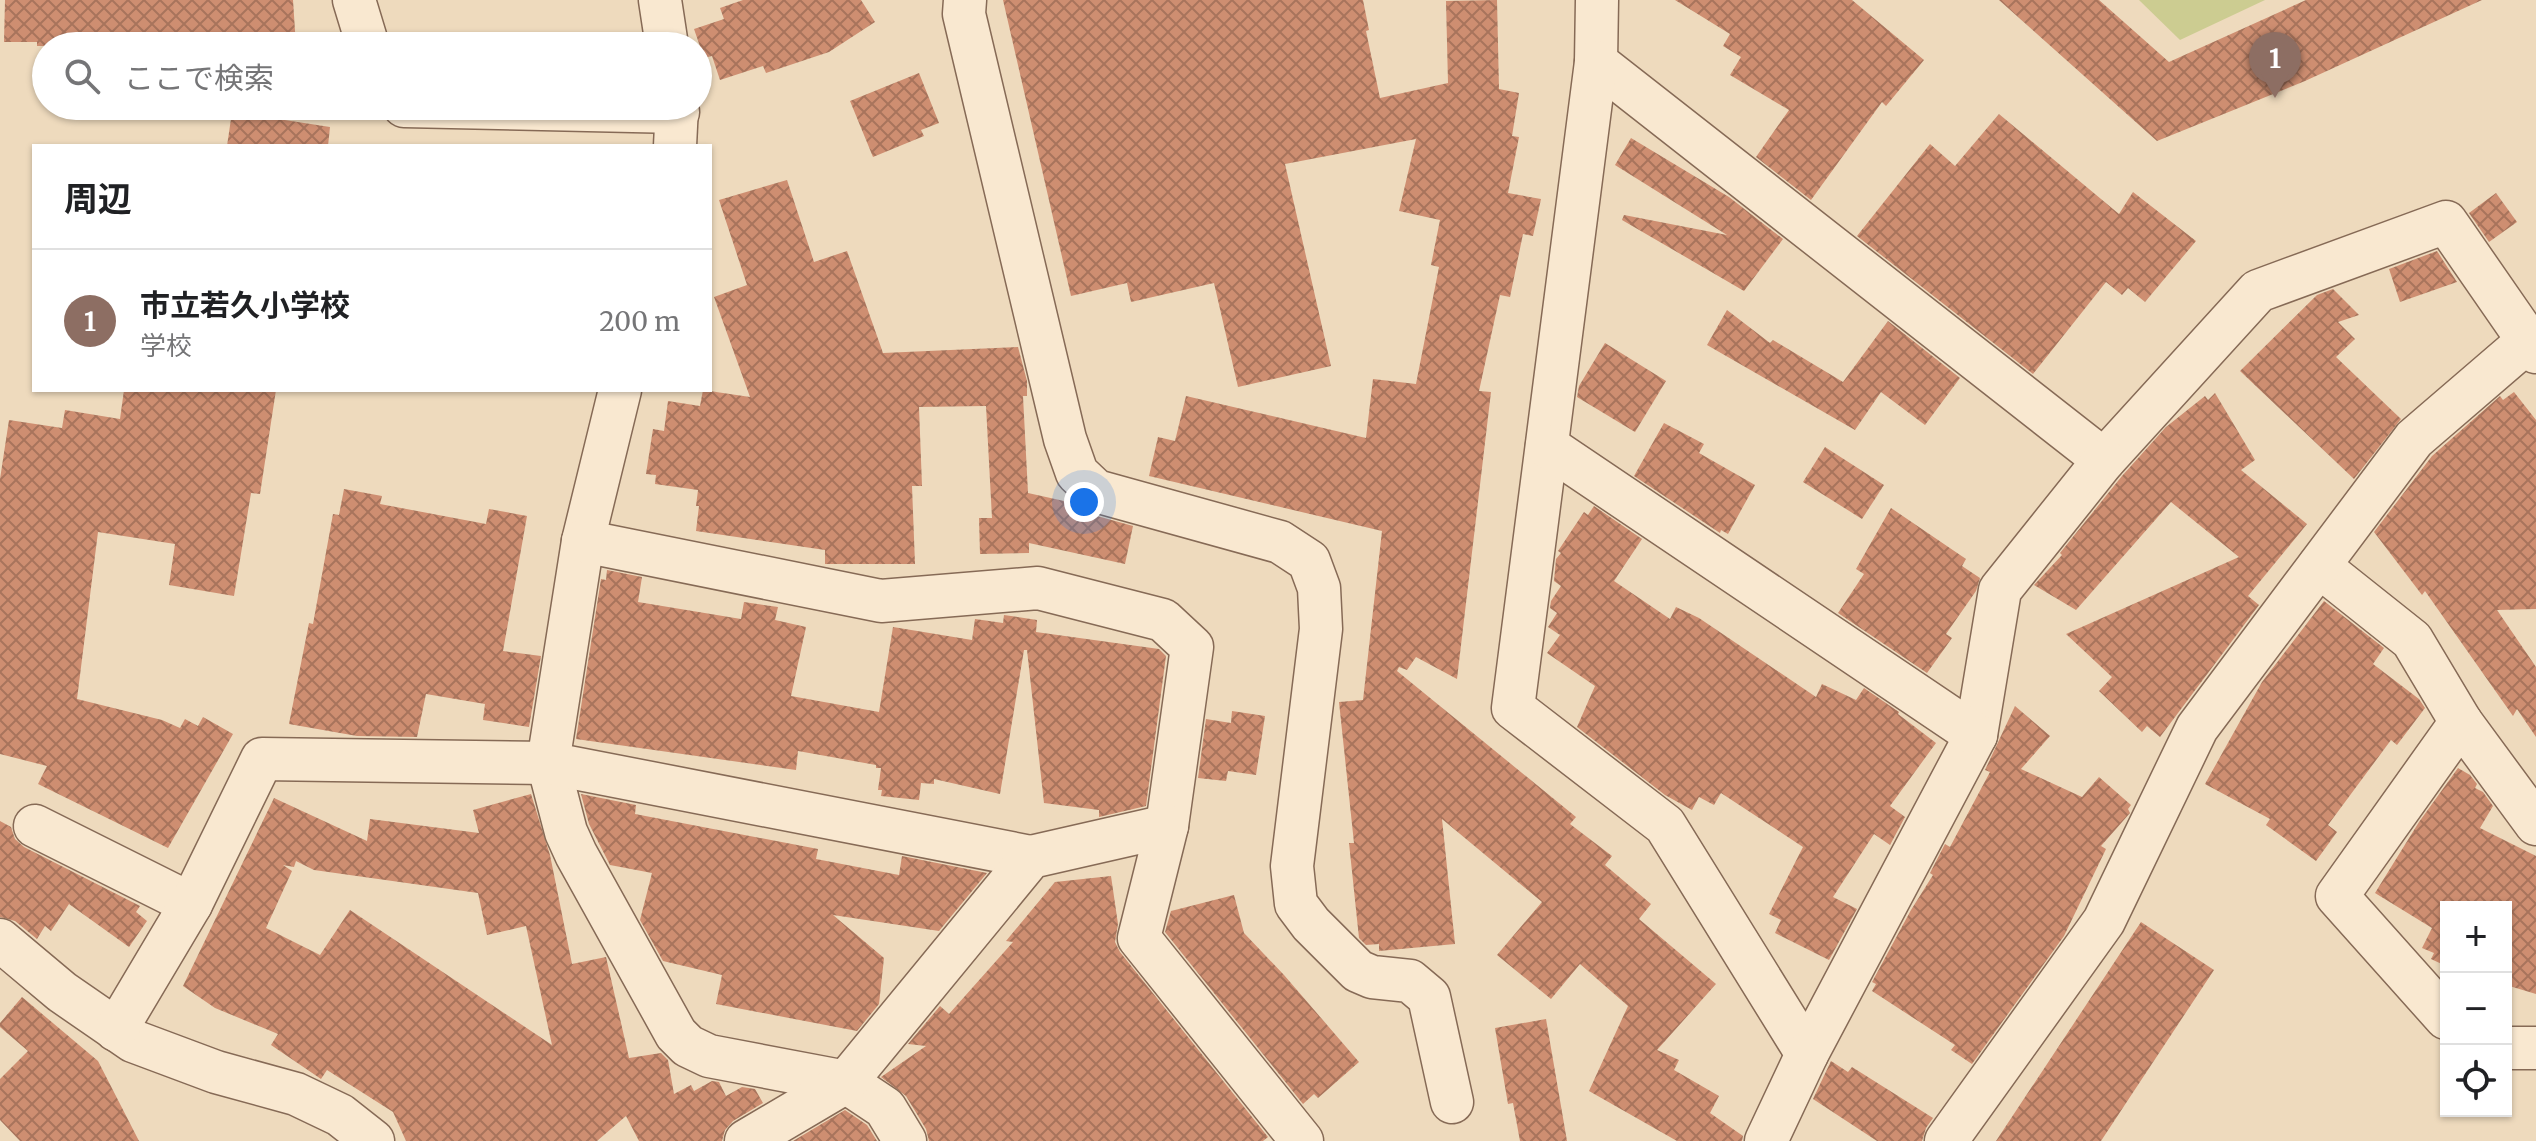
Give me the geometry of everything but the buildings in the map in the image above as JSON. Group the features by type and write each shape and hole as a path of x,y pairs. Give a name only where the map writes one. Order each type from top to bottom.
{"street":[{"path":"354,0 364,32"},
{"path":"660,0 665,32"},
{"path":"965,0 964,14 971,45 1065,439 1077,473 1096,491 1280,542 1309,561 1319,588 1321,629 1292,866 1296,904 1311,924 1358,971 1372,977 1410,981 1429,997 1452,1102"},
{"path":"1597,0 1596,62 1513,708 1665,825 1807,1054"},
{"path":"1596,62 2104,460"},
{"path":"1766,1141 1807,1054 1976,735 2000,590 2104,460 2258,291 2446,222 2532,346 2414,439 2197,728 2104,921 1946,1141"},
{"path":"620,392 583,541 548,763 566,832 676,1034 688,1046 709,1056 846,1082 885,1108 905,1141"},
{"path":"1547,446 1976,735"},
{"path":"583,541 881,601 1038,588 1163,620 1192,647 1167,826 1139,938 1302,1141"},
{"path":"2319,566 2412,640 2461,722 2536,824"},
{"path":"2440,1011 2337,896 2461,722"},
{"path":"116,1030 191,904 262,759 548,763 1031,857 1167,826"},
{"path":"35,826 191,904"},
{"path":"746,1141 846,1082 1031,857"},
{"path":"0,940 62,992 133,1041 216,1072 296,1094 340,1115 373,1141"},
{"path":"2512,1048 2536,1048"}],"green space":[{"path":"2139,0 2265,0 2180,40"}],"place":[{"name":"市立若久小学校","path":"2275,98"}]}
